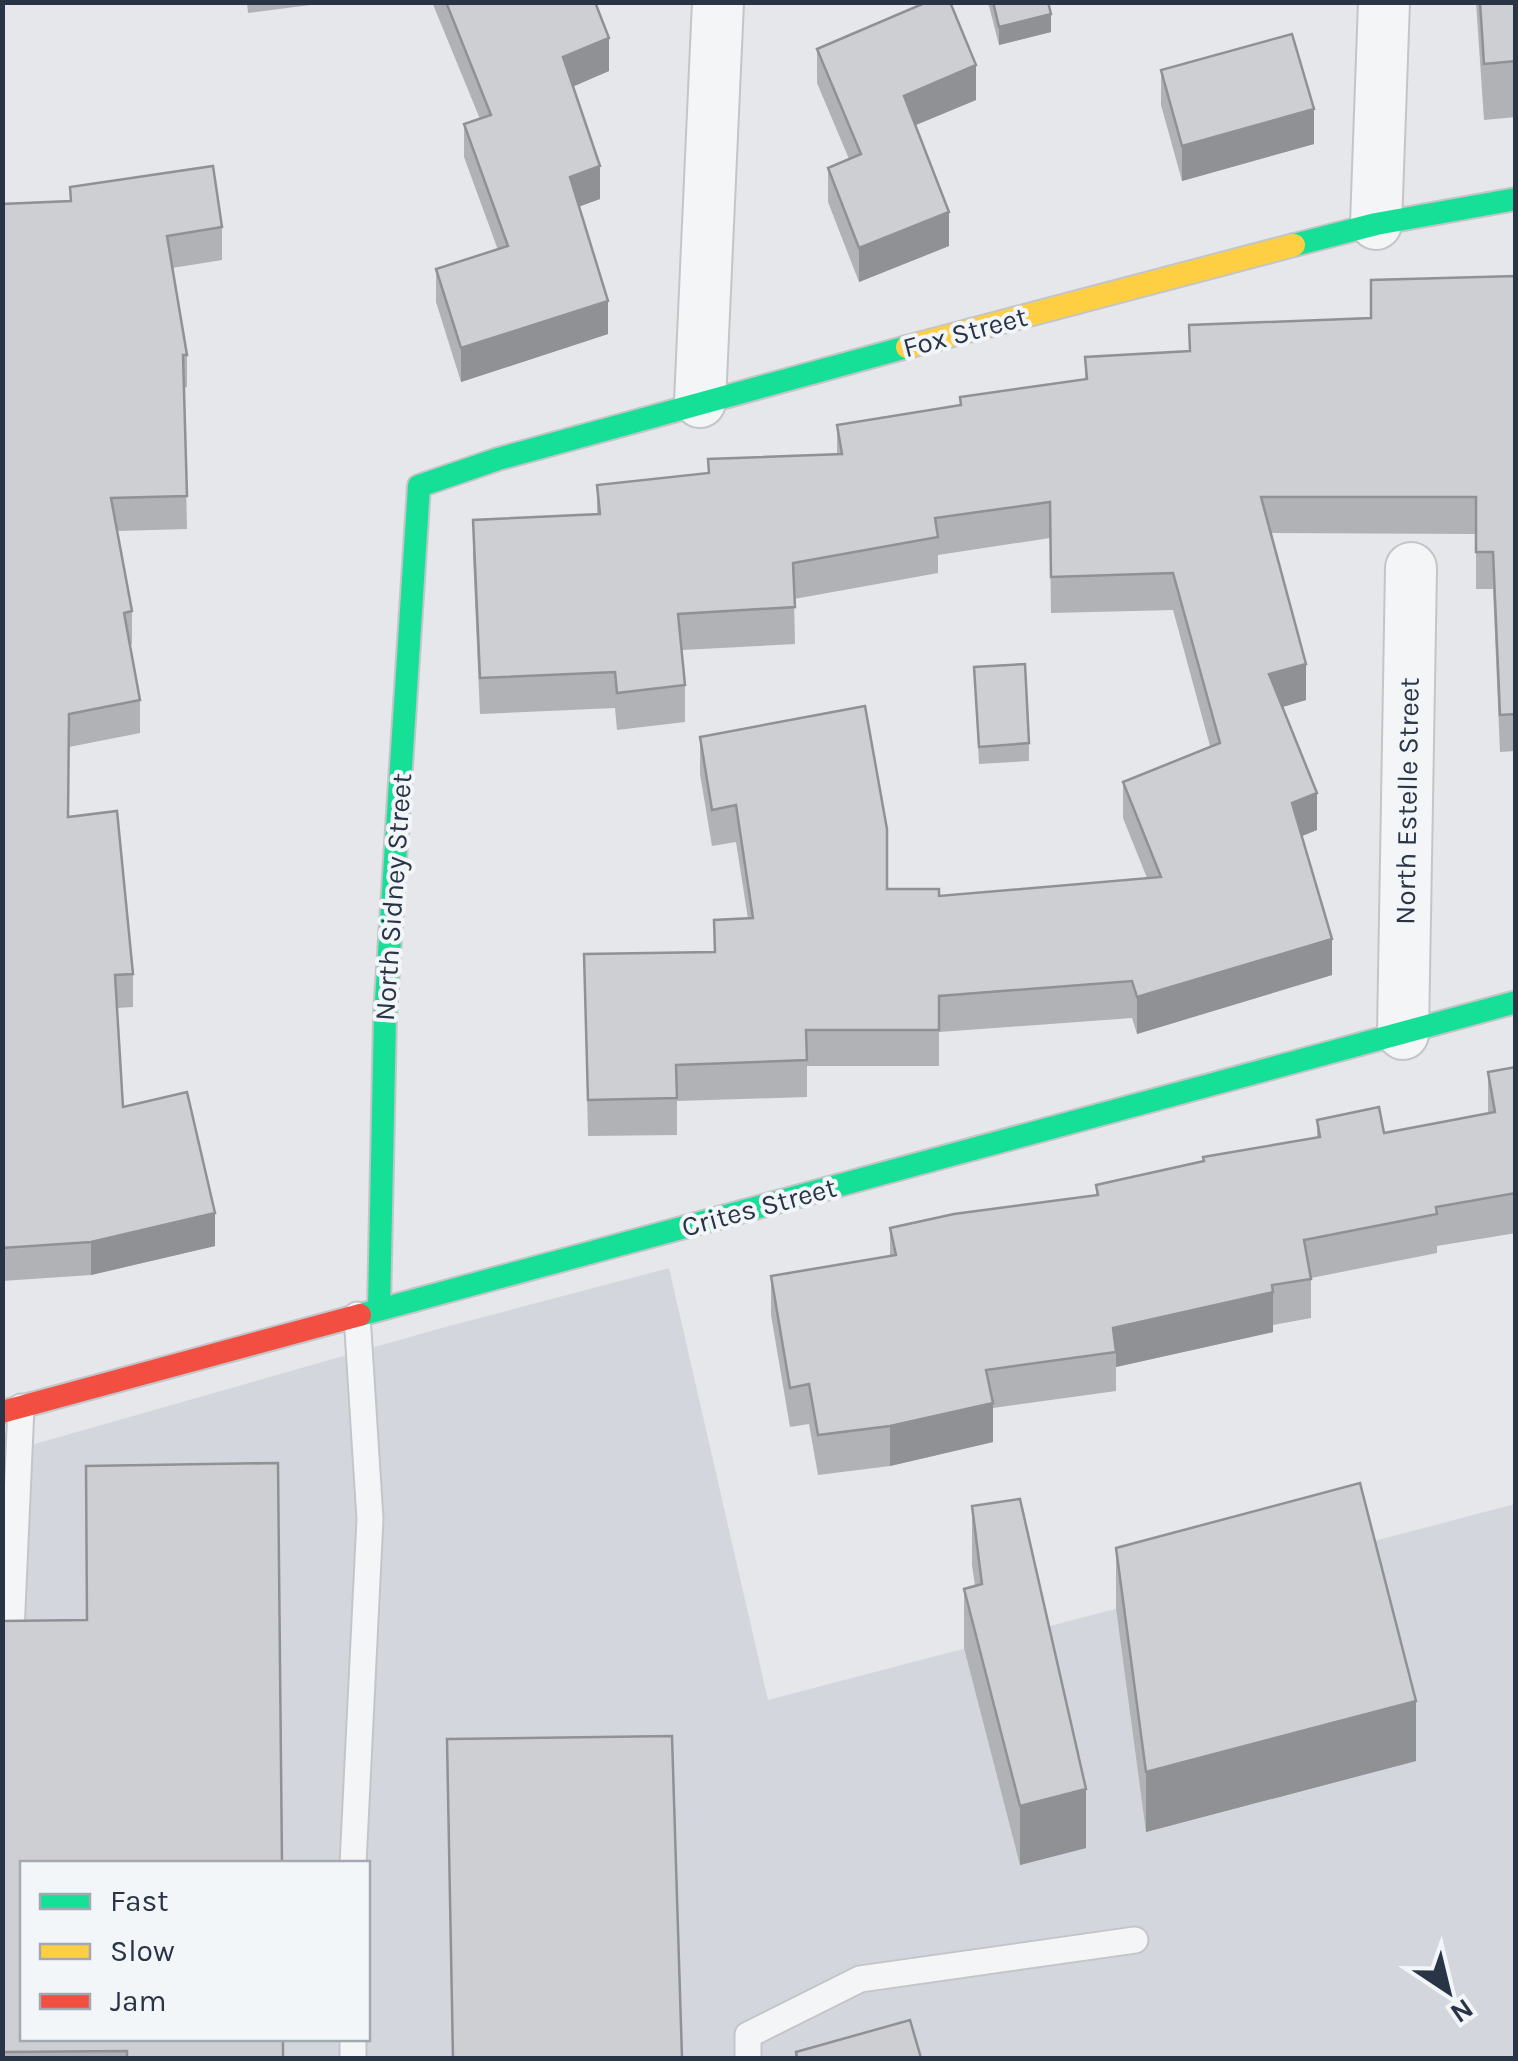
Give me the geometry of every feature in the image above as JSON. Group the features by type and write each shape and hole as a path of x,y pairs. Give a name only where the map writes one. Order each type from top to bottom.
{"street":[{"path":"700,402 718,2"},
{"path":"1376,224 1384,2"},
{"name":"Fox Street","path":"419,486 498,459 700,402 1376,224 1516,199"},
{"name":"North Sidney Street","path":"368,1312 419,486"},
{"name":"North Estelle Street","path":"1403,1034 1411,568"},
{"name":"Crites Street","path":"12,1409 1516,1002"}],"lane":[{"path":"353,1861 370,1519 368,1312"},
{"path":"11,1632 12,1409"},
{"path":"748,2058 748,2035 860,1979 1135,1940"}],"shaded area":[{"path":"669,1268 768,1700 1515,1504 1515,2058 3,2058 3,1453 438,1329"}],"building":[{"path":"446,2 595,2 609,38 563,57 600,166 570,177 608,301 461,348 436,269 508,246 464,124 491,115"},
{"path":"927,2 950,2 976,65 904,96 949,212 859,248 828,168 861,154 817,49"},
{"path":"993,2 1048,2 1051,14 999,27"},
{"path":"1480,2 1516,2 1516,61 1484,64"},
{"path":"1292,34 1314,109 1182,146 1161,70"},
{"path":"213,166 222,227 167,236 187,355 183,355 187,496 111,498 132,611 124,613 140,700 69,714 68,817 117,811 133,974 115,975 123,1107 187,1092 215,1213 91,1242 2,1248 2,204 71,201 70,187"},
{"path":"1516,276 1516,714 1500,715 1493,552 1476,552 1476,497 1261,497 1306,664 1269,674 1317,793 1292,803 1332,939 1137,997 1132,981 939,996 939,1030 806,1030 807,1060 676,1065 677,1098 588,1100 584,954 715,952 714,920 753,918 736,805 712,810 700,737 865,706 887,829 887,889 939,889 939,896 1161,877 1123,782 1220,743 1173,573 1051,577 1050,502 935,518 938,537 793,563 795,607 678,614 685,685 617,693 615,672 480,678 473,520 600,514 597,485 709,473 708,459 842,454 837,425 961,405 960,397 1087,379 1085,357 1190,351 1189,325 1371,318 1371,280"},
{"path":"1025,664 1029,743 979,747 974,667"},
{"path":"1516,1067 1516,1193 1436,1207 1437,1214 1304,1240 1311,1279 1272,1285 1273,1292 1113,1328 1116,1352 986,1370 993,1403 890,1426 818,1435 809,1384 790,1388 771,1276 896,1255 890,1228 954,1214 1098,1195 1096,1185 1204,1161 1203,1157 1320,1137 1317,1120 1379,1107 1384,1133 1495,1112 1488,1072"},
{"path":"278,1463 282,1861 20,1861 20,2041 283,2041 283,2058 127,2058 127,2051 2,2052 2,1621 87,1620 86,1466"},
{"path":"1360,1483 1416,1701 1146,1772 1116,1548"},
{"path":"1020,1499 1086,1789 1020,1806 964,1589 982,1584 972,1506"},
{"path":"672,1736 682,2058 453,2058 447,1739"},
{"path":"910,2020 921,2058 797,2058 796,2052"}],"traffic: fast":[{"path":"1294,245 1376,224 1516,199"},
{"path":"379,1308 385,1016 419,486 498,459 907,347"},
{"path":"360,1315 1516,1002"}],"traffic: slow":[{"path":"907,347 1294,245"}],"traffic: jam":[{"path":"2,1412 360,1315"}]}
